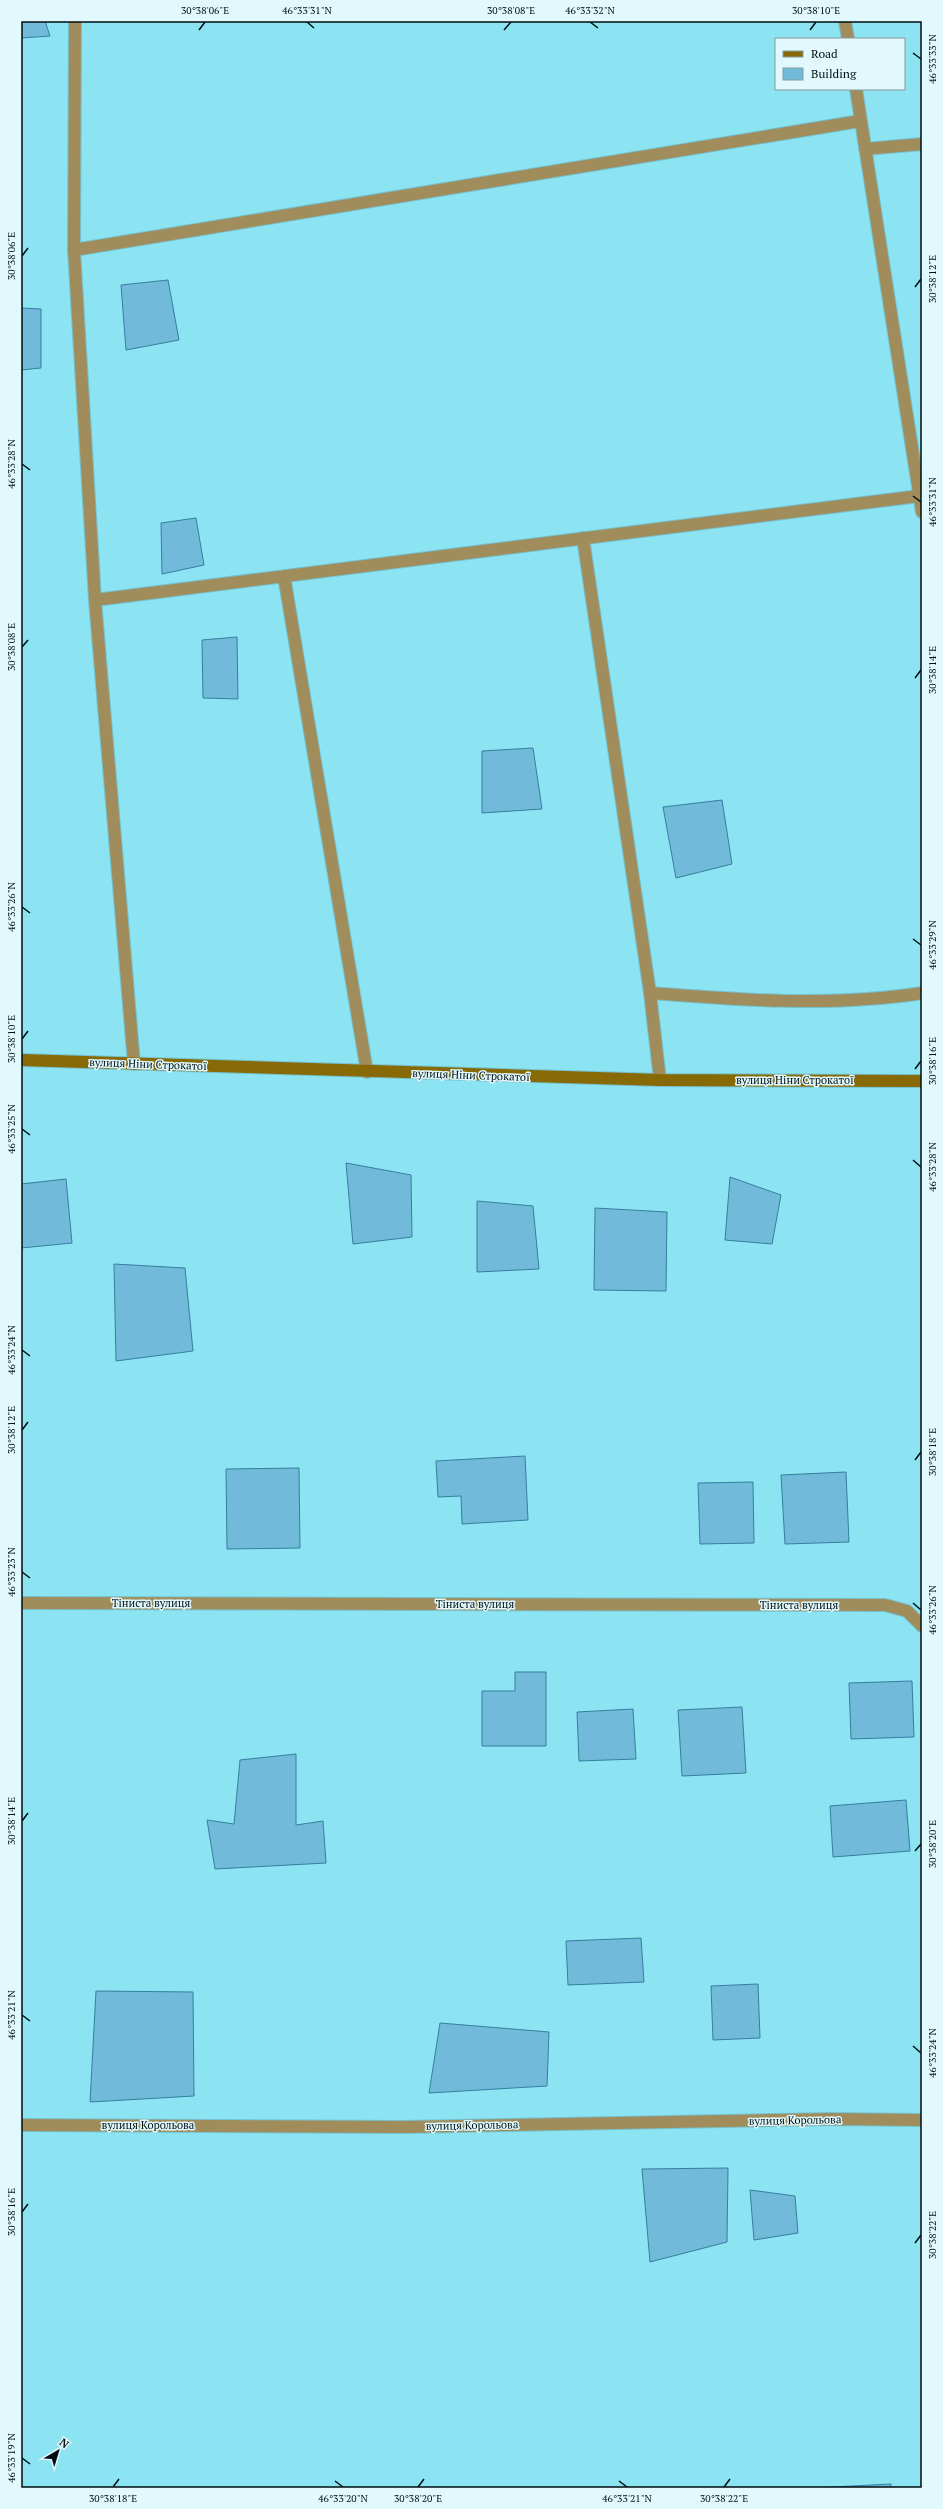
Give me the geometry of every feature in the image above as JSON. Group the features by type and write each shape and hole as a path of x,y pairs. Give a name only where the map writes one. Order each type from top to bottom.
{"street":[{"path":"75,21 74,250 95,600 134,1064"},
{"path":"846,21 848,38"},
{"path":"856,90 922,512"},
{"path":"74,250 860,120"},
{"path":"865,150 922,144"},
{"path":"95,600 919,496"},
{"path":"583,538 650,993 660,1080"},
{"path":"284,576 367,1072"},
{"path":"650,993 745,1000 815,1001 884,999 922,992"},
{"name":"вулиця Ніни Строкатої","path":"21,1060 660,1080 922,1081"},
{"name":"Тіниста вулиця","path":"21,1603 885,1605 907,1611 922,1626"},
{"name":"вулиця Корольова","path":"21,2125 404,2127 832,2119 922,2120"}],"building":[{"path":"21,21 45,21 50,36 21,38"},
{"path":"168,280 179,340 126,350 121,285"},
{"path":"21,308 41,309 41,368 21,370"},
{"path":"196,518 204,565 162,574 161,523"},
{"path":"237,637 238,699 203,698 202,640"},
{"path":"533,748 542,809 482,813 482,751"},
{"path":"722,800 732,864 676,878 663,807"},
{"path":"346,1163 411,1175 412,1237 353,1244"},
{"path":"730,1177 781,1195 772,1244 725,1240"},
{"path":"66,1179 72,1243 21,1248 21,1184"},
{"path":"477,1201 533,1206 539,1269 477,1272"},
{"path":"595,1208 667,1212 666,1291 594,1290"},
{"path":"114,1264 185,1268 193,1351 116,1361"},
{"path":"525,1456 528,1520 462,1524 461,1496 438,1497 436,1461"},
{"path":"299,1468 300,1548 227,1549 226,1469"},
{"path":"846,1472 849,1542 785,1544 781,1475"},
{"path":"753,1482 754,1543 700,1544 698,1483"},
{"path":"515,1672 546,1672 546,1746 482,1746 482,1691 515,1691"},
{"path":"912,1681 914,1737 851,1739 849,1683"},
{"path":"742,1707 746,1773 682,1776 678,1710"},
{"path":"633,1709 636,1759 579,1761 577,1712"},
{"path":"296,1754 296,1825 323,1821 326,1863 215,1869 207,1820 234,1824 240,1760"},
{"path":"906,1800 910,1851 833,1857 830,1806"},
{"path":"641,1938 644,1982 568,1985 566,1941"},
{"path":"758,1984 760,2038 713,2040 711,1986"},
{"path":"96,1991 193,1992 194,2096 90,2102"},
{"path":"440,2023 549,2032 547,2086 429,2093"},
{"path":"728,2168 727,2242 650,2262 642,2169"},
{"path":"750,2190 795,2196 798,2233 754,2240"},
{"path":"891,2484 891,2488 812,2488"}]}
